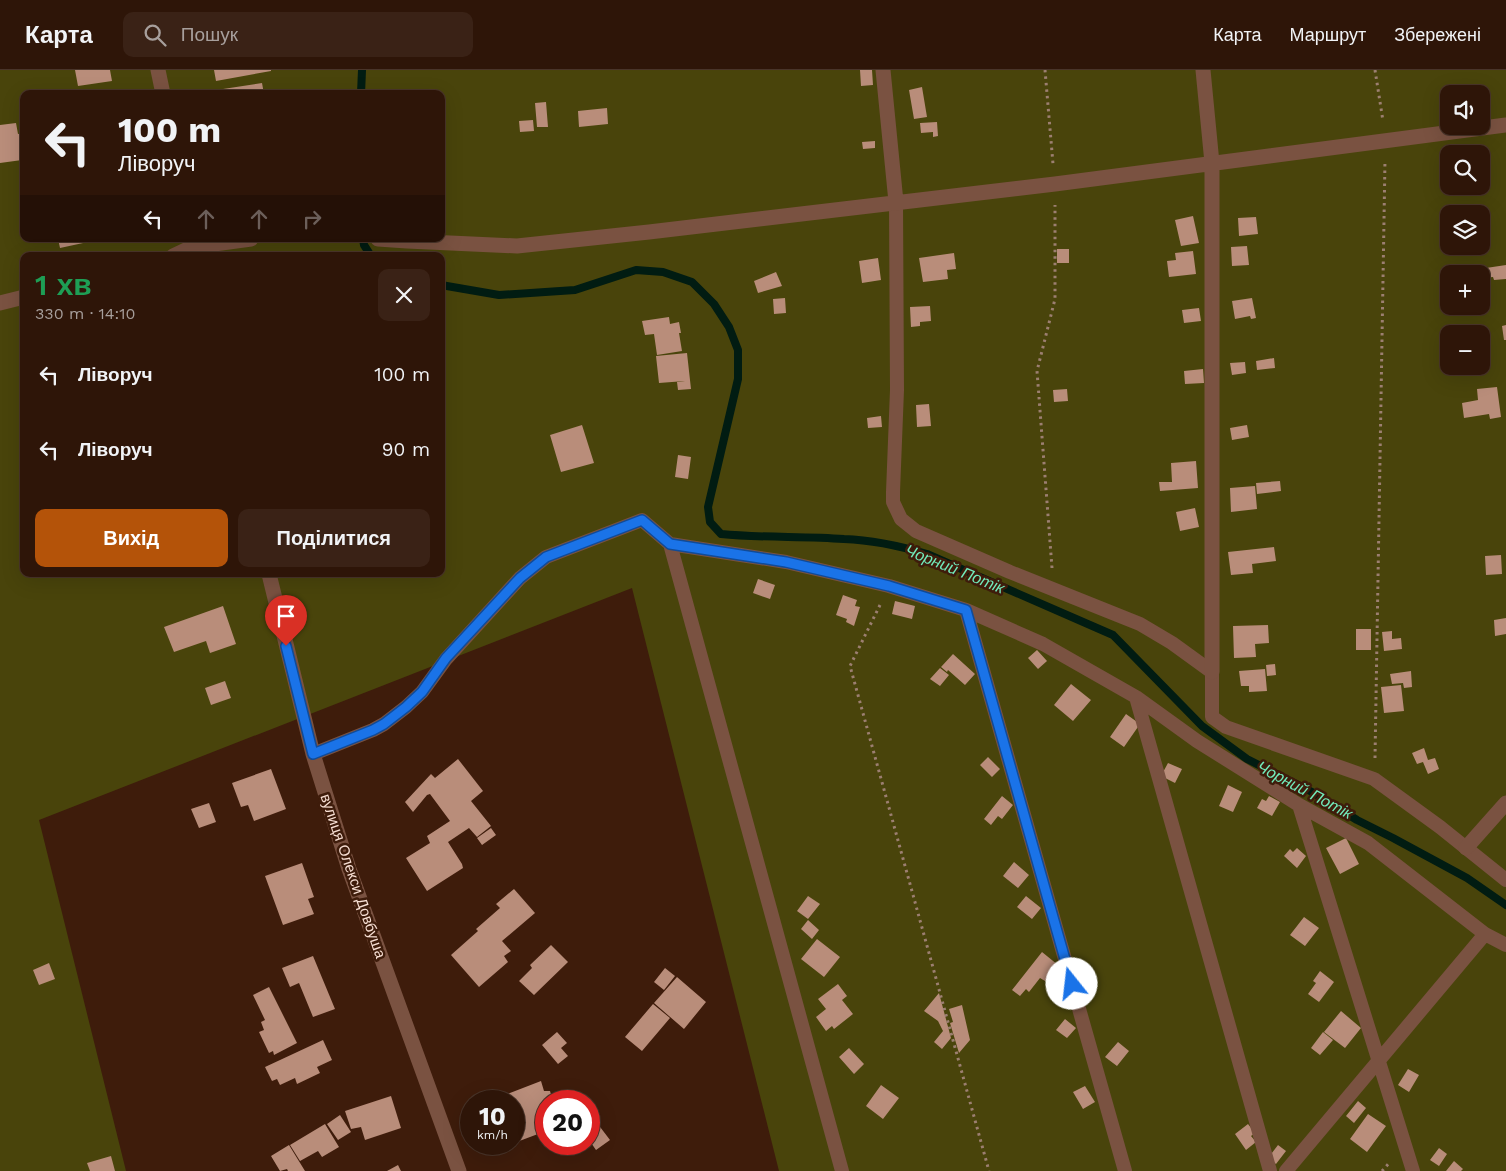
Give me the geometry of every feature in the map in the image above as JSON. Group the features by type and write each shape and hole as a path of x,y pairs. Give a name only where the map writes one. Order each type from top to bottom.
{"street":[{"path":"158,70 161,90"},
{"path":"883,70 896,202"},
{"path":"1204,70 1212,162 1212,672"},
{"path":"407,242 517,246 649,232 1055,184 1506,125"},
{"path":"192,248 231,242"},
{"path":"0,304 20,298"},
{"name":"вулиця Олекси Довбуша","path":"270,577 313,754 349,869 459,1171"},
{"path":"1466,848 1506,803"}],"lane":[{"path":"896,202 897,390 893,502 901,519 916,531 1140,624 1212,672 1212,717 1226,727 1374,779 1440,827 1506,880"},
{"path":"313,754 373,730 406,707 422,692 446,658 513,586 546,557 642,520 670,544 786,562 889,586 966,610 1042,644 1136,696 1197,741 1299,805 1368,843 1485,934 1506,945"},
{"path":"670,544 842,1171"},
{"path":"966,610 1125,1171"},
{"path":"1136,696 1270,1171"},
{"path":"1299,805 1413,1171"},
{"path":"1286,1171 1485,934"}],"path":[{"path":"1045,70 1055,184 1055,300 1037,371 1054,589"},
{"path":"1374,779 1385,140 1375,70"},
{"path":"889,586 850,666 989,1171"}],"shaded area":[{"path":"0,70 1506,70 1506,1171 779,1171 632,588 39,820 126,1171 0,1171"}],"building":[{"path":"75,70 110,70 112,81 78,86"},
{"path":"214,70 271,70 271,71 216,81"},
{"path":"860,70 872,70 873,85 861,86"},
{"path":"262,83 263,90 223,90"},
{"path":"922,87 927,117 914,119 909,90"},
{"path":"546,102 548,127 537,127 535,103"},
{"path":"607,108 608,124 579,127 578,111"},
{"path":"533,120 534,131 520,132 519,121"},
{"path":"937,122 938,136 933,137 933,132 921,133 920,123"},
{"path":"16,123 18,134 20,134 20,160 0,163 0,125"},
{"path":"875,141 875,148 863,149 862,142"},
{"path":"1193,216 1199,243 1181,246 1175,220"},
{"path":"1256,217 1258,234 1239,236 1238,218"},
{"path":"59,242 88,242 60,248"},
{"path":"1247,246 1249,265 1232,266 1231,247"},
{"path":"1057,249 1069,249 1069,263 1057,263"},
{"path":"1193,251 1196,274 1169,277 1167,261 1176,260 1175,253"},
{"path":"954,253 956,269 947,270 948,279 923,282 919,258"},
{"path":"878,258 881,280 862,283 859,261"},
{"path":"1506,265 1506,279 1494,280 1493,277 1490,277 1490,267"},
{"path":"776,272 782,286 758,293 754,281"},
{"path":"785,298 786,313 774,314 773,299"},
{"path":"1252,298 1256,318 1251,319 1250,316 1235,319 1232,301"},
{"path":"930,306 931,321 920,322 920,326 911,327 910,307"},
{"path":"1199,308 1201,321 1184,323 1182,310"},
{"path":"669,317 670,324 679,322 682,351 657,355 654,334 645,335 642,321"},
{"path":"1506,325 1506,340 1504,340 1502,326"},
{"path":"687,353 691,389 678,390 677,382 685,381 659,383 656,356"},
{"path":"1274,358 1275,368 1257,370 1256,361"},
{"path":"1245,362 1246,373 1232,375 1230,363"},
{"path":"1203,369 1204,383 1185,384 1184,371"},
{"path":"1497,387 1501,417 1490,419 1489,414 1464,418 1462,403 1478,400 1477,389"},
{"path":"1067,389 1068,401 1054,402 1053,390"},
{"path":"929,404 931,426 917,427 916,405"},
{"path":"881,416 882,427 868,428 867,418"},
{"path":"582,425 594,463 561,472 550,435"},
{"path":"1247,425 1249,437 1232,440 1230,428"},
{"path":"678,455 691,457 688,479 675,477"},
{"path":"1196,461 1198,488 1160,491 1159,482 1172,482 1171,463"},
{"path":"1280,481 1281,491 1257,494 1256,483"},
{"path":"1255,486 1257,509 1231,512 1230,488"},
{"path":"1195,508 1199,527 1180,531 1176,512"},
{"path":"1274,547 1276,561 1252,564 1253,573 1231,575 1228,552"},
{"path":"1501,555 1502,574 1486,575 1485,556"},
{"path":"758,579 775,585 770,599 753,593"},
{"path":"843,595 857,600 855,606 860,607 854,626 846,622 847,619 836,615"},
{"path":"895,601 915,606 912,619 892,614"},
{"path":"223,606 236,644 210,653 206,641 174,652 164,627"},
{"path":"1506,618 1506,634 1495,636 1494,620"},
{"path":"1268,625 1269,643 1255,644 1256,657 1234,658 1233,626"},
{"path":"1356,629 1371,629 1371,650 1356,650"},
{"path":"1392,631 1392,639 1401,638 1402,649 1384,651 1382,632"},
{"path":"1037,650 1047,661 1038,669 1028,658"},
{"path":"953,654 975,674 965,685 948,670 947,672 941,667"},
{"path":"1275,664 1276,675 1267,676 1266,665"},
{"path":"940,668 949,675 940,686 930,679"},
{"path":"1265,669 1267,691 1249,692 1249,686 1241,686 1239,671"},
{"path":"1411,671 1412,687 1404,688 1403,683 1392,684 1390,674"},
{"path":"225,681 231,698 211,705 205,688"},
{"path":"1071,684 1091,700 1073,721 1054,705"},
{"path":"1401,685 1404,711 1384,713 1381,687"},
{"path":"1126,714 1140,724 1124,747 1110,737"},
{"path":"1424,748 1428,760 1435,758 1439,769 1428,774 1423,762 1417,764 1412,753"},
{"path":"988,757 1000,769 992,777 980,765"},
{"path":"458,759 483,791 471,801 491,826 477,837 469,828 448,842 463,868 427,891 406,858 430,843 427,836 450,821 430,794 413,812 405,802 431,774 435,778"},
{"path":"1168,763 1182,769 1175,783 1161,776"},
{"path":"271,769 286,809 254,821 248,805 241,807 232,783"},
{"path":"1228,785 1242,792 1233,812 1219,806"},
{"path":"1002,796 1013,805 1002,819 998,816 991,825 984,819"},
{"path":"1269,796 1280,802 1272,816 1257,808 1262,799 1266,801"},
{"path":"209,803 216,822 199,828 191,809"},
{"path":"491,828 496,835 482,845 477,838"},
{"path":"1346,838 1359,864 1340,874 1326,848"},
{"path":"1297,848 1306,856 1297,868 1284,856 1290,849 1293,852"},
{"path":"1014,862 1029,875 1018,888 1003,876"},
{"path":"302,863 314,897 308,899 314,914 283,925 265,876"},
{"path":"514,889 535,913 502,941 511,951 504,956 508,962 479,987 451,955 500,908 496,904"},
{"path":"808,896 820,904 808,919 797,911"},
{"path":"1026,896 1041,908 1032,919 1017,907"},
{"path":"1304,917 1319,928 1305,946 1290,935"},
{"path":"808,920 819,930 812,939 801,929"},
{"path":"817,939 840,957 824,977 801,959"},
{"path":"551,945 568,962 534,995 519,981 532,968 530,965"},
{"path":"1042,952 1058,965 1045,981 1040,978 1029,992 1026,989 1020,996 1012,990"},
{"path":"313,956 335,1009 313,1017 299,983 290,987 282,968"},
{"path":"49,963 55,979 39,985 33,970"},
{"path":"665,968 675,976 664,990 654,982"},
{"path":"1320,971 1334,982 1319,1002 1308,994 1316,983 1313,981"},
{"path":"677,977 706,1002 684,1029 654,1003"},
{"path":"838,984 847,996 842,1000 853,1014 834,1029 832,1026 826,1031 816,1017 826,1009 818,999"},
{"path":"269,987 297,1043 274,1055 273,1051 269,1053 259,1032 264,1030 261,1022 265,1020 253,995"},
{"path":"939,993 951,1038 942,1049 934,1042 943,1031 938,1021 924,1011"},
{"path":"653,1004 670,1018 642,1051 625,1037"},
{"path":"962,1005 970,1040 959,1053 950,1023 953,1022 949,1009"},
{"path":"1341,1011 1361,1028 1345,1048 1324,1032"},
{"path":"1065,1019 1076,1028 1067,1038 1056,1030"},
{"path":"557,1032 567,1043 561,1048 568,1056 558,1064 542,1045"},
{"path":"1323,1032 1333,1040 1320,1055 1311,1048"},
{"path":"323,1040 332,1060 317,1067 320,1073 297,1084 295,1078 280,1085 277,1079 272,1081 265,1067"},
{"path":"1118,1042 1129,1051 1117,1066 1105,1057"},
{"path":"849,1048 864,1064 854,1074 839,1057"},
{"path":"1408,1069 1419,1075 1409,1092 1398,1085"},
{"path":"541,1081 544,1090 535,1090 535,1135 525,1139 525,1090 518,1090"},
{"path":"881,1085 899,1098 883,1119 866,1106"},
{"path":"1085,1086 1095,1102 1083,1109 1073,1092"},
{"path":"391,1096 401,1128 365,1140 361,1127 351,1129 345,1111"},
{"path":"1358,1101 1366,1108 1354,1123 1346,1116"},
{"path":"1368,1114 1386,1126 1367,1152 1350,1139"},
{"path":"340,1115 351,1132 338,1140 327,1124"},
{"path":"325,1124 339,1147 322,1157 318,1151 300,1161 290,1145"},
{"path":"1248,1124 1255,1133 1251,1136 1256,1142 1246,1150 1235,1134"},
{"path":"600,1127 610,1140 600,1147"},
{"path":"289,1145 305,1171 288,1171 287,1169 280,1171 271,1156"},
{"path":"1278,1145 1286,1151 1276,1164 1268,1158"},
{"path":"1439,1148 1447,1154 1439,1166 1430,1160"},
{"path":"111,1156 115,1171 90,1171 87,1163"},
{"path":"1454,1161 1463,1169 1461,1171 1446,1171"},
{"path":"398,1165 401,1171 387,1171"}],"waterway":[{"name":"Чорний Потік","path":"361,90 362,70"},
{"name":"Чорний Потік","path":"364,242 368,252"},
{"name":"Чорний Потік","path":"445,286 499,295 575,290 636,270 663,272 692,282 714,304 729,327 738,350 738,379 708,507 710,522 721,534 854,540 907,548 927,554 1113,635 1202,726 1247,759 1314,793 1357,820 1467,878 1506,905"}],"route":[{"path":"286,646 313,754 373,730 406,707 422,692 446,658 520,578 546,557 642,520 670,544 786,562 889,586 966,610 1072,984"}]}
